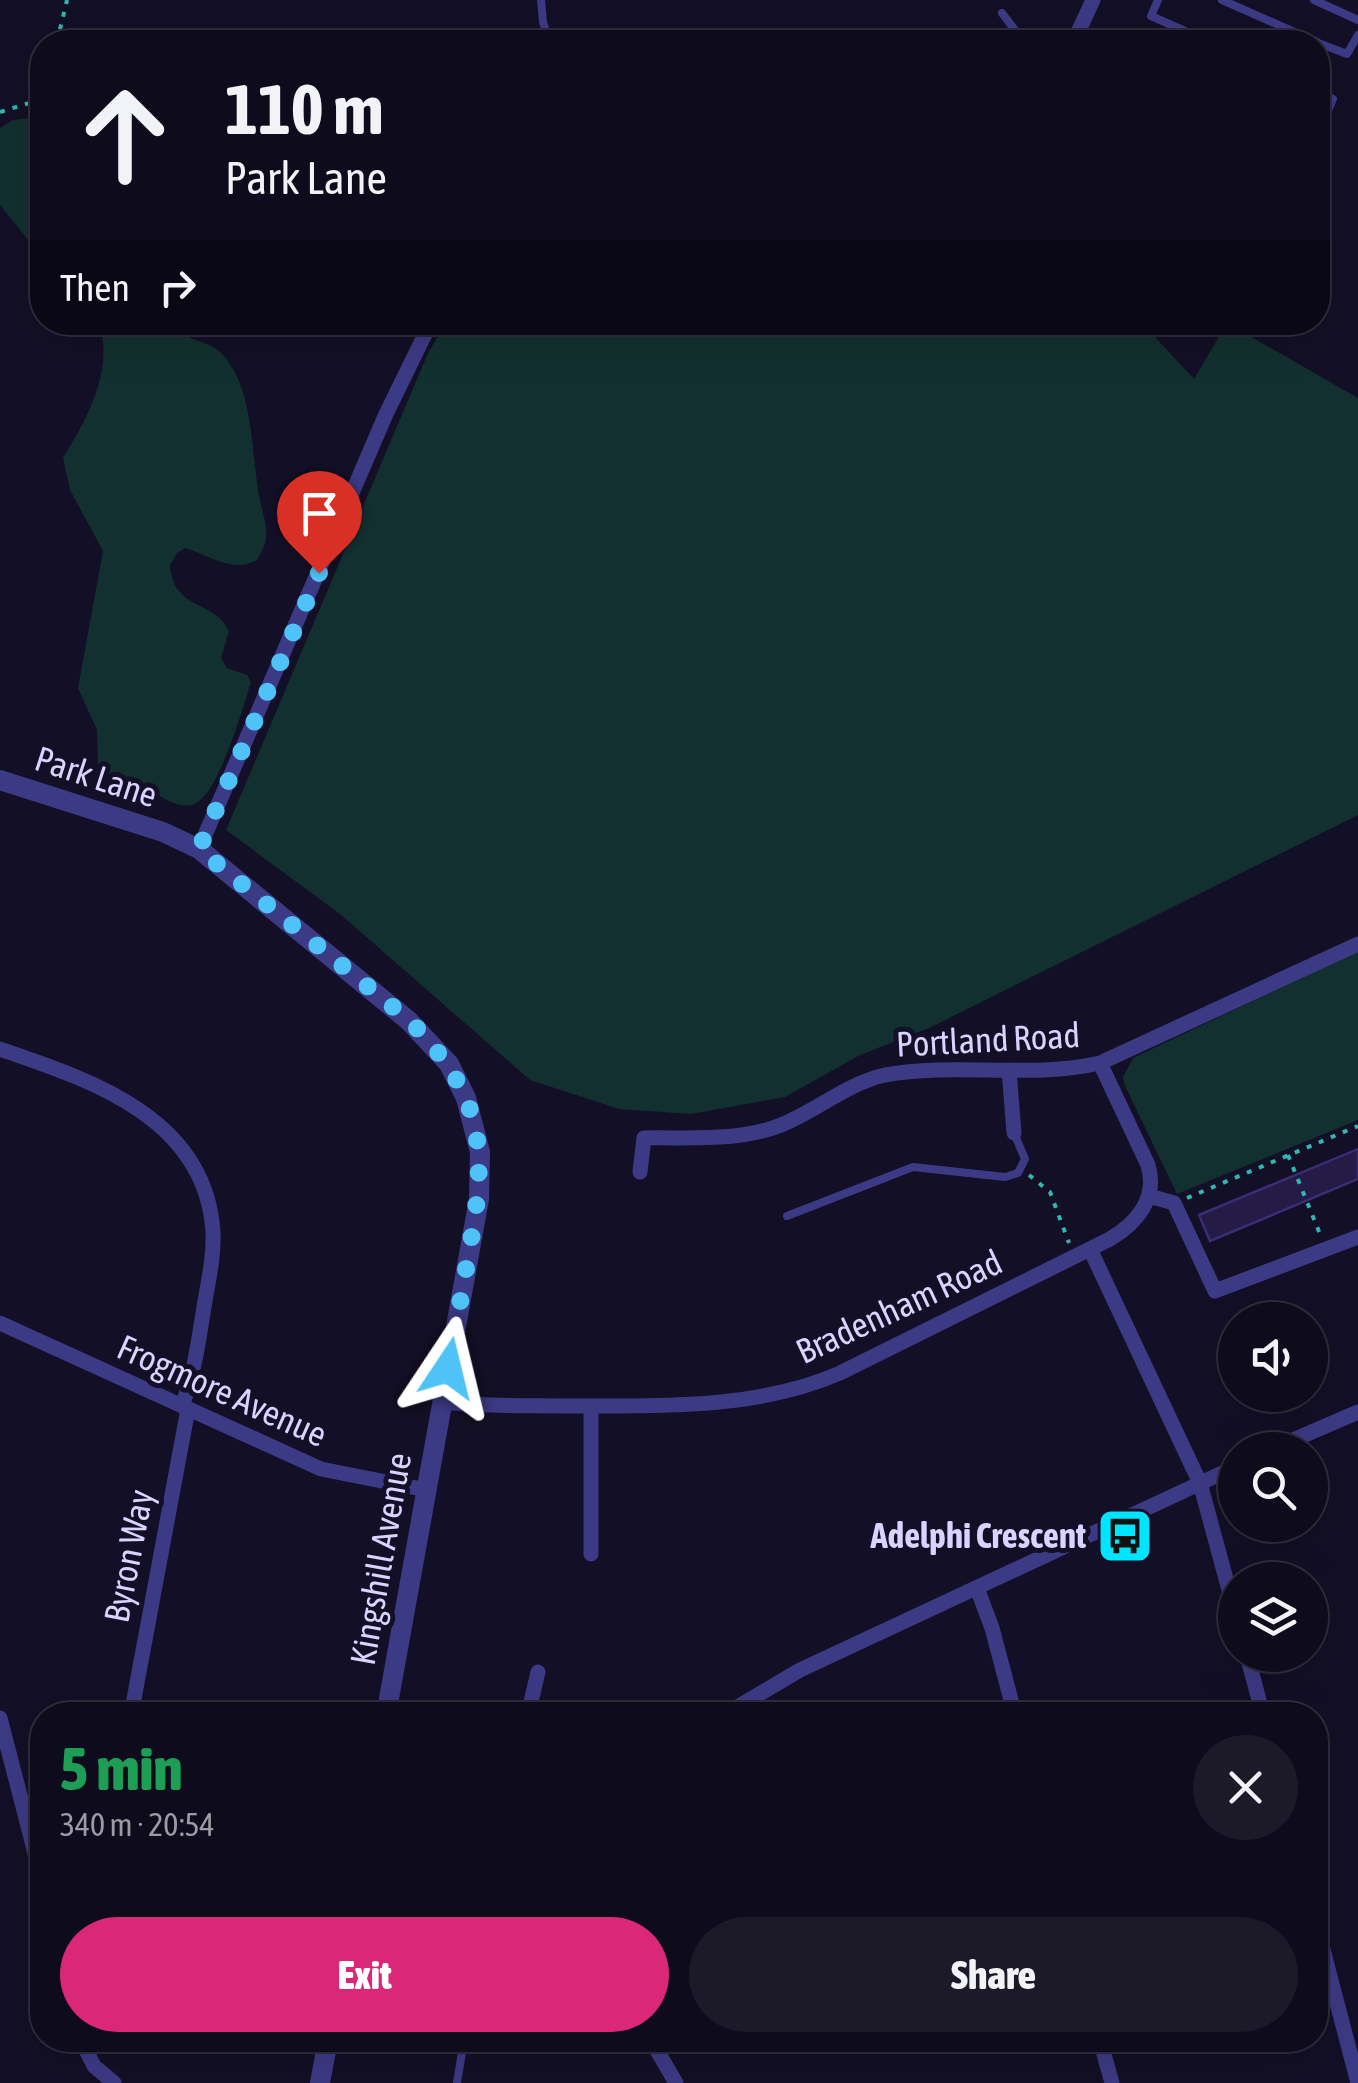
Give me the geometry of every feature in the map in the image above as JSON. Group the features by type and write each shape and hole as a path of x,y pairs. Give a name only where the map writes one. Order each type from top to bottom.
{"street":[{"path":"1080,30 1093,0"},
{"path":"199,849 425,335"},
{"name":"Park Lane","path":"0,780 163,832 199,849 398,1010 448,1064"},
{"name":"Portland Road","path":"640,1172 644,1138 724,1136 767,1130 817,1109 862,1083 890,1074 1064,1069 1100,1063 1358,944"},
{"name":"Byron Way","path":"0,1049 123,1097 165,1132 195,1170 210,1212 213,1247 133,1702"},
{"path":"1100,1063 1148,1164 1148,1196 1174,1203 1215,1291 1358,1237"},
{"name":"Kingshill Avenue","path":"388,1702 480,1173 472,1116 448,1064"},
{"path":"1008,1070 1014,1133"},
{"name":"Bradenham Road","path":"442,1402 650,1406 804,1388 1082,1253 1130,1226 1148,1196"},
{"path":"1082,1253 1200,1483 1221,1562"},
{"name":"Frogmore Avenue","path":"0,1323 333,1473 427,1490"},
{"path":"591,1554 592,1406"},
{"path":"1312,1432 1358,1412"},
{"path":"746,1702 800,1670 1218,1475"},
{"path":"977,1588 1012,1702"},
{"path":"531,1702 538,1672"},
{"path":"1252,1672 1260,1702"},
{"path":"0,1718 30,1807"},
{"path":"1328,1969 1358,2083"},
{"path":"87,2052 94,2066 114,2083"},
{"path":"320,2083 326,2052"},
{"path":"658,2052 676,2083"},
{"path":"1103,2052 1112,2083"}],"lane":[{"path":"542,0 546,30"},
{"path":"1158,0 1152,16 1183,30"},
{"path":"1222,0 1288,30"},
{"path":"1314,0 1358,20"},
{"path":"1002,13 1015,30"},
{"path":"1330,48 1346,54 1358,35"},
{"path":"787,1216 914,1167 1005,1177 1022,1169 1025,1159 1014,1133"},
{"path":"457,2083 462,2052"}],"path":[{"path":"60,30 67,0"},
{"path":"0,112 30,104"},
{"path":"1174,1203 1358,1126"},
{"path":"1288,1156 1326,1249"},
{"path":"1022,1169 1050,1192 1082,1253"}],"green space":[{"path":"30,118 30,242 0,205 0,128 13,120"},
{"path":"102,335 186,335 220,352 240,383 246,402 266,529 257,560 230,564 185,548 170,565 178,590 214,614 229,631 221,658 227,668 247,675 251,682 220,770 202,799 192,805 175,804 104,777 98,765 97,730 78,688 103,551 70,490 63,458 96,393"},
{"path":"439,335 1153,335 1194,379 1220,335 1248,335 1358,398 1358,815 929,1028 860,1055 785,1097 691,1114 619,1109 530,1080 340,914 226,830 428,353"},
{"path":"1358,951 1358,1120 1177,1194 1125,1086 1123,1077 1133,1058"}],"building":[{"path":"1358,1149 1358,1179 1210,1241 1199,1215"}],"place":[{"name":"Adelphi Crescent","path":"1125,1536"}],"route":[{"path":"319,573 199,849 409,1020 439,1051 466,1098 480,1152 479,1199 448,1368"}]}
